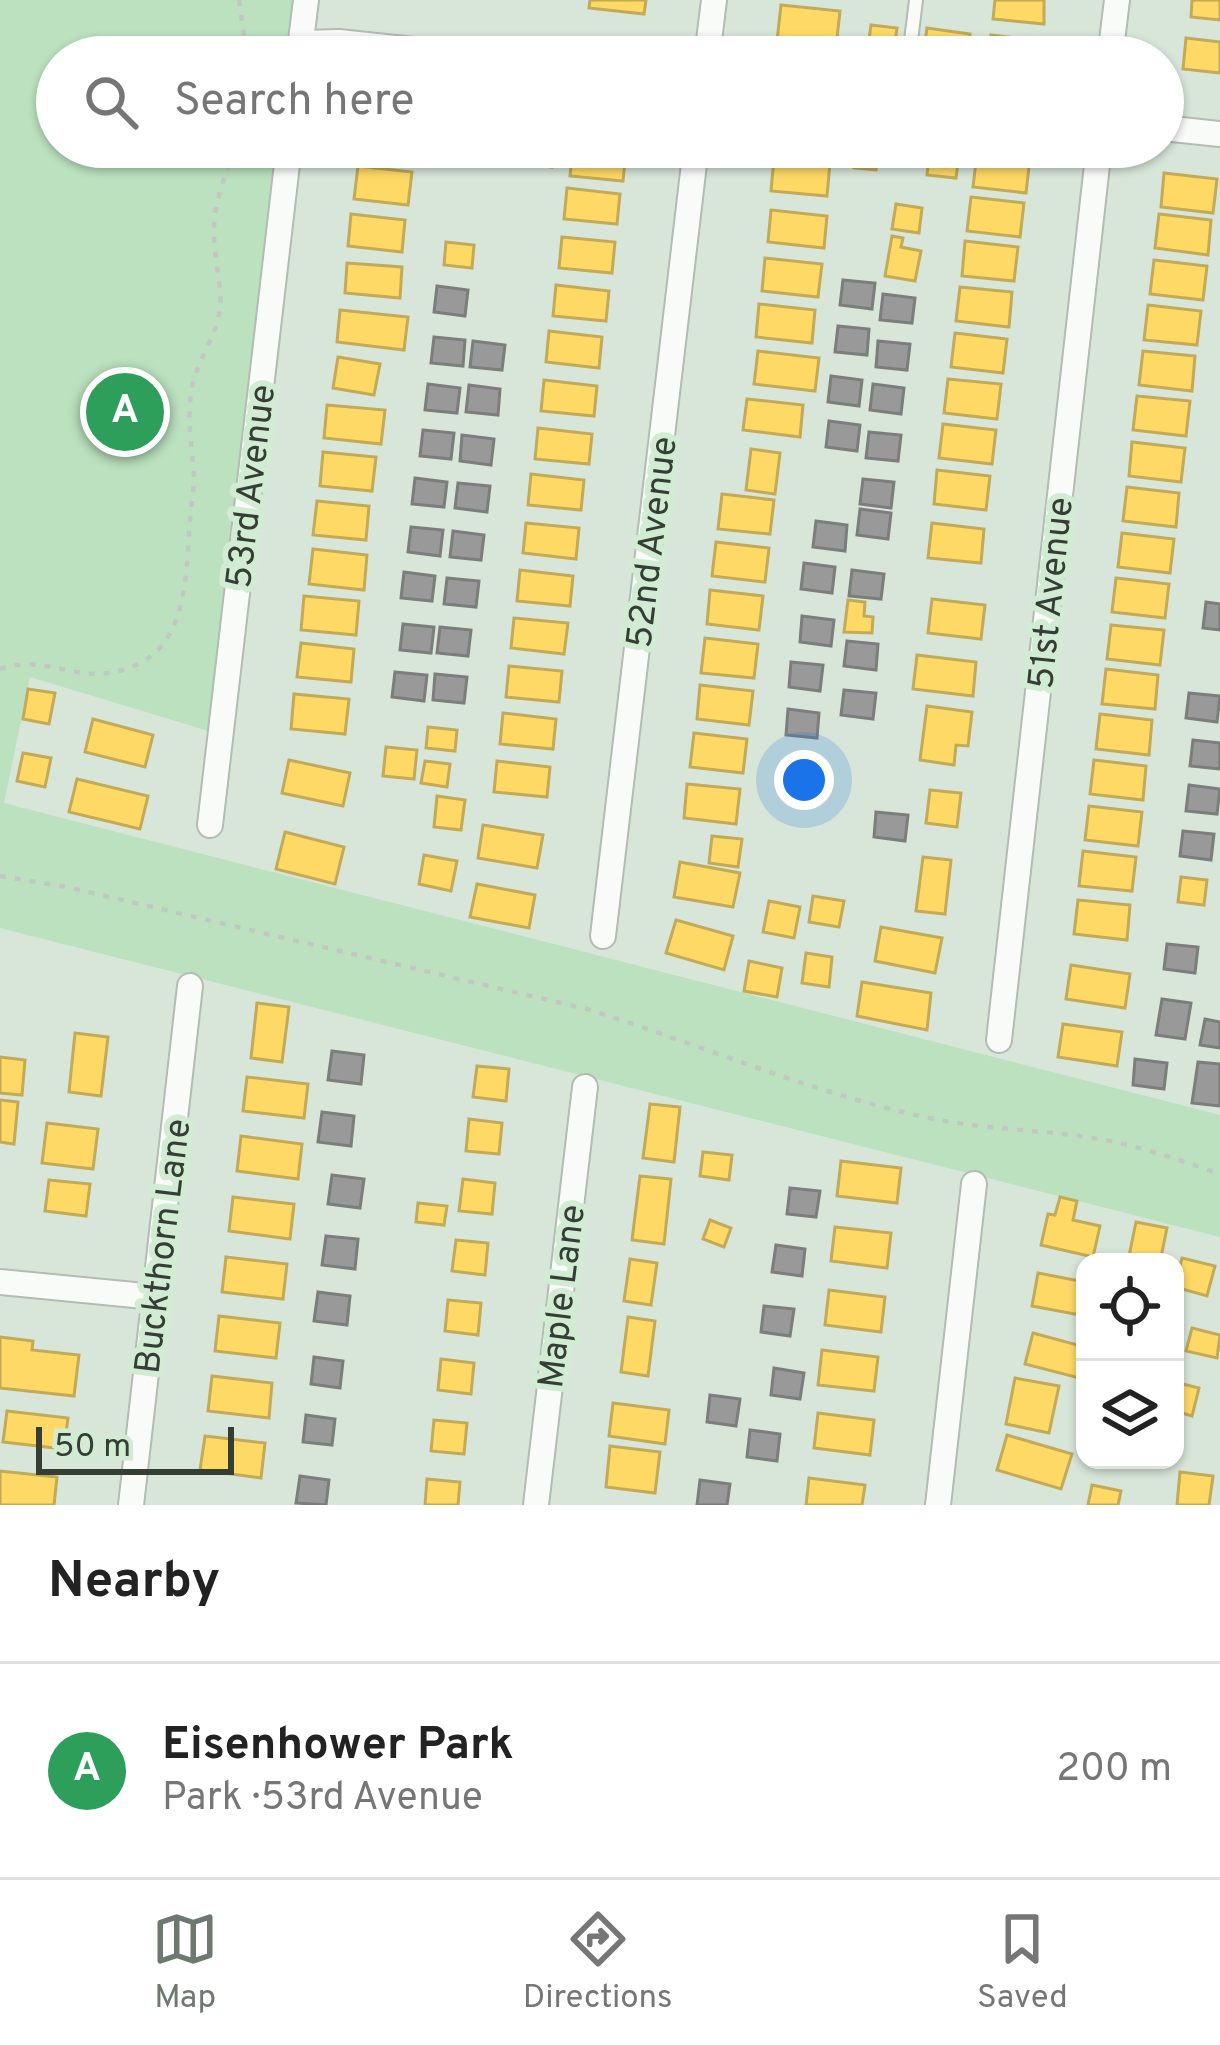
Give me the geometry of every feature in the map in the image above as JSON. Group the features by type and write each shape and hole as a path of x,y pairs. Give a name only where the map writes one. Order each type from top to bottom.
{"street":[{"path":"302,36 306,0"},
{"path":"710,36 714,0"},
{"path":"1113,36 1117,0"},
{"path":"1184,130 1220,134"},
{"name":"53rd Avenue","path":"210,825 287,168"},
{"name":"52nd Avenue","path":"603,936 694,168"},
{"name":"51st Avenue","path":"999,1040 1097,168"},
{"name":"Buckthorn Lane","path":"131,1505 190,986"},
{"name":"Maple Lane","path":"536,1505 584,1087"},
{"path":"938,1505 974,1184"},
{"path":"0,1282 155,1297"}],"lane":[{"path":"912,36 916,0"}],"path":[{"path":"239,0 245,36"},
{"path":"0,669 30,663 76,675 106,675 140,663 168,637 187,579 194,477 191,390 219,313 213,229 229,168"},
{"path":"0,875 587,1010 762,1072 870,1104 941,1120 1089,1137 1142,1148 1220,1174"}],"green space":[{"path":"0,0 297,0 293,36 36,36 36,168 278,168 212,732 30,677 4,803 1220,1115 1220,1237 0,928"}],"building: Homes":[{"path":"590,0 646,0 644,14 589,8"},
{"path":"995,0 1044,0 1044,24 993,19"},
{"path":"1192,0 1220,0 1220,20 1191,17"},
{"path":"781,5 840,11 837,36 778,36"},
{"path":"871,25 897,28 896,36 869,36"},
{"path":"927,28 970,34 970,36 926,36"},
{"path":"1186,38 1220,42 1220,73 1184,69"},
{"path":"358,168 412,172 408,205 354,199"},
{"path":"571,168 624,168 623,181 570,176"},
{"path":"773,168 830,168 827,196 771,191"},
{"path":"928,168 957,168 956,178 927,175"},
{"path":"975,168 1029,168 1026,193 973,187"},
{"path":"1164,173 1217,179 1213,213 1161,207"},
{"path":"567,188 620,194 617,224 564,219"},
{"path":"971,197 1024,203 1020,237 967,231"},
{"path":"896,204 922,208 919,233 892,229"},
{"path":"771,210 827,216 824,248 768,242"},
{"path":"351,214 405,220 402,252 348,246"},
{"path":"1159,214 1211,220 1208,255 1155,248"},
{"path":"892,236 903,238 901,247 921,251 915,281 885,276"},
{"path":"562,237 615,242 612,273 559,268"},
{"path":"965,241 1018,247 1014,281 962,276"},
{"path":"446,242 474,245 472,268 444,265"},
{"path":"765,258 822,264 818,297 762,291"},
{"path":"1154,260 1207,266 1203,300 1150,294"},
{"path":"347,263 402,267 400,298 345,293"},
{"path":"556,285 609,291 606,321 553,316"},
{"path":"960,287 1012,292 1009,327 956,321"},
{"path":"759,304 815,310 812,343 756,337"},
{"path":"1148,305 1201,311 1197,345 1144,340"},
{"path":"340,310 408,317 404,350 337,342"},
{"path":"549,331 602,337 599,368 546,362"},
{"path":"955,333 1007,339 1003,373 951,367"},
{"path":"758,351 819,358 815,391 754,384"},
{"path":"1143,351 1195,356 1192,391 1139,385"},
{"path":"338,357 380,364 374,395 333,388"},
{"path":"948,379 1001,384 997,419 944,413"},
{"path":"544,380 597,386 594,416 541,411"},
{"path":"1137,396 1190,401 1186,436 1133,430"},
{"path":"747,399 803,405 800,437 743,430"},
{"path":"327,405 385,410 381,444 324,438"},
{"path":"943,424 996,430 992,464 939,458"},
{"path":"538,428 592,434 589,464 535,459"},
{"path":"1132,442 1185,448 1181,482 1129,476"},
{"path":"751,449 780,453 775,494 746,490"},
{"path":"323,452 376,457 372,491 320,486"},
{"path":"937,470 990,476 986,510 934,504"},
{"path":"531,474 584,480 581,510 528,505"},
{"path":"1127,487 1179,493 1176,527 1123,521"},
{"path":"722,494 774,500 770,534 718,529"},
{"path":"317,501 369,506 366,540 313,535"},
{"path":"526,523 579,528 576,559 523,553"},
{"path":"932,523 984,529 981,563 928,558"},
{"path":"1122,533 1174,539 1170,573 1118,567"},
{"path":"716,542 769,548 765,582 712,576"},
{"path":"313,549 367,555 364,590 309,584"},
{"path":"520,570 573,576 570,606 517,601"},
{"path":"1116,578 1169,584 1165,618 1112,612"},
{"path":"710,590 763,596 759,630 707,624"},
{"path":"304,596 359,601 356,635 301,630"},
{"path":"932,599 985,605 981,639 928,633"},
{"path":"848,600 865,602 864,616 873,617 872,633 844,632"},
{"path":"514,618 568,623 564,654 511,648"},
{"path":"1111,625 1164,630 1160,665 1107,659"},
{"path":"705,638 758,644 754,678 701,673"},
{"path":"301,643 354,649 351,682 297,677"},
{"path":"917,655 976,662 973,696 913,689"},
{"path":"509,666 562,671 559,702 506,697"},
{"path":"1106,669 1158,675 1155,709 1102,704"},
{"path":"700,685 753,691 749,725 697,719"},
{"path":"28,689 55,693 49,724 23,719"},
{"path":"294,694 349,699 345,734 291,729"},
{"path":"927,706 972,712 968,746 956,745 954,765 920,760"},
{"path":"503,713 556,719 553,749 500,744"},
{"path":"1100,714 1152,720 1149,755 1096,749"},
{"path":"93,719 153,735 145,767 85,752"},
{"path":"428,727 457,730 455,751 426,748"},
{"path":"694,733 747,739 743,773 690,767"},
{"path":"386,747 417,750 414,779 383,776"},
{"path":"23,753 51,758 45,787 17,781"},
{"path":"289,760 350,773 343,806 282,793"},
{"path":"1094,760 1146,766 1143,800 1090,794"},
{"path":"425,761 450,764 447,787 421,783"},
{"path":"497,761 550,767 547,797 494,792"},
{"path":"77,779 148,796 140,829 69,812"},
{"path":"687,784 740,789 736,824 684,818"},
{"path":"930,790 961,793 957,827 926,823"},
{"path":"437,796 465,800 461,830 434,827"},
{"path":"1089,806 1142,812 1138,846 1085,840"},
{"path":"483,825 543,835 537,868 478,858"},
{"path":"285,832 344,847 335,884 276,869"},
{"path":"712,836 742,839 738,867 709,863"},
{"path":"1083,851 1136,857 1132,891 1079,886"},
{"path":"424,855 457,861 451,891 419,884"},
{"path":"923,857 951,860 945,914 916,911"},
{"path":"680,862 740,873 733,907 674,897"},
{"path":"1181,877 1207,880 1204,905 1178,902"},
{"path":"477,884 535,895 529,928 470,917"},
{"path":"813,896 844,901 839,927 809,922"},
{"path":"1078,900 1130,905 1127,940 1074,934"},
{"path":"769,901 800,907 794,938 763,932"},
{"path":"676,920 733,936 724,970 666,953"},
{"path":"881,927 942,938 935,973 875,961"},
{"path":"806,953 832,957 829,987 802,983"},
{"path":"749,961 782,968 777,997 744,991"},
{"path":"1071,965 1130,974 1125,1008 1066,999"},
{"path":"862,982 931,993 927,1030 857,1016"},
{"path":"257,1003 289,1007 282,1062 251,1058"},
{"path":"1063,1024 1122,1032 1117,1066 1058,1057"},
{"path":"75,1033 108,1037 101,1096 69,1092"},
{"path":"0,1057 25,1060 22,1095 0,1093"},
{"path":"477,1066 509,1069 506,1101 473,1097"},
{"path":"247,1077 308,1084 304,1118 243,1111"},
{"path":"0,1100 18,1102 14,1144 0,1142"},
{"path":"650,1104 680,1107 674,1162 643,1158"},
{"path":"469,1119 502,1123 499,1154 466,1151"},
{"path":"47,1123 98,1129 93,1169 42,1163"},
{"path":"241,1136 302,1144 298,1179 237,1171"},
{"path":"703,1152 732,1155 729,1180 700,1176"},
{"path":"841,1161 901,1168 897,1203 837,1196"},
{"path":"640,1176 671,1179 664,1244 632,1240"},
{"path":"463,1179 495,1183 492,1214 459,1211"},
{"path":"49,1180 90,1184 86,1216 45,1211"},
{"path":"233,1197 294,1204 290,1239 229,1231"},
{"path":"1060,1197 1077,1201 1073,1220 1100,1226 1094,1253 1041,1245 1048,1214 1055,1215"},
{"path":"418,1203 447,1206 444,1225 416,1222"},
{"path":"710,1220 731,1228 724,1247 703,1239"},
{"path":"1136,1222 1167,1228 1162,1253 1130,1253"},
{"path":"835,1227 891,1233 887,1268 831,1261"},
{"path":"456,1240 488,1243 485,1275 452,1271"},
{"path":"226,1257 287,1264 283,1299 222,1292"},
{"path":"1184,1258 1215,1266 1207,1296 1184,1290"},
{"path":"630,1259 657,1263 651,1305 624,1301"},
{"path":"1038,1273 1076,1280 1076,1314 1032,1306"},
{"path":"829,1290 885,1297 881,1332 825,1325"},
{"path":"448,1300 481,1303 478,1335 445,1331"},
{"path":"219,1316 280,1323 276,1358 215,1351"},
{"path":"628,1317 655,1321 648,1376 621,1372"},
{"path":"1192,1328 1220,1335 1217,1358 1186,1351"},
{"path":"1033,1333 1076,1345 1076,1377 1025,1364"},
{"path":"0,1337 33,1341 32,1350 79,1355 74,1396 0,1388"},
{"path":"822,1350 878,1357 874,1391 818,1385"},
{"path":"441,1359 474,1363 471,1394 438,1390"},
{"path":"212,1376 272,1383 269,1418 208,1411"},
{"path":"1015,1378 1059,1386 1049,1433 1006,1424"},
{"path":"1184,1384 1199,1388 1192,1416 1184,1414"},
{"path":"613,1403 669,1410 665,1444 609,1436"},
{"path":"7,1411 68,1418 64,1449 3,1442"},
{"path":"818,1413 874,1420 870,1455 814,1448"},
{"path":"434,1420 467,1423 464,1454 431,1451"},
{"path":"1007,1435 1072,1454 1061,1489 997,1470"},
{"path":"205,1436 265,1443 261,1478 200,1470"},
{"path":"610,1446 660,1452 655,1493 606,1487"},
{"path":"0,1471 57,1477 54,1505 0,1505"},
{"path":"1180,1472 1213,1476 1209,1505 1177,1505"},
{"path":"809,1478 865,1485 862,1505 806,1505"},
{"path":"427,1479 460,1482 458,1505 425,1505"},
{"path":"1092,1485 1121,1491 1118,1505 1088,1505"}],"building: Industry":[{"path":"843,280 875,283 872,309 840,305"},
{"path":"437,286 468,290 465,316 434,312"},
{"path":"883,294 915,298 912,323 880,320"},
{"path":"838,326 869,329 867,355 835,352"},
{"path":"434,337 465,340 463,366 431,363"},
{"path":"473,341 505,345 502,370 470,367"},
{"path":"878,341 910,344 907,370 876,367"},
{"path":"831,376 862,380 859,406 828,402"},
{"path":"428,384 460,388 457,413 425,410"},
{"path":"873,384 904,388 901,414 870,410"},
{"path":"469,385 500,389 498,415 466,412"},
{"path":"829,421 860,425 857,451 826,447"},
{"path":"423,430 454,433 451,459 420,456"},
{"path":"869,432 901,435 898,461 866,458"},
{"path":"462,435 494,439 491,465 460,461"},
{"path":"415,478 447,482 444,507 412,504"},
{"path":"863,479 894,482 891,508 860,504"},
{"path":"458,483 490,486 487,512 455,508"},
{"path":"860,509 891,513 888,539 857,535"},
{"path":"816,521 847,525 845,551 813,547"},
{"path":"411,527 443,530 440,556 408,552"},
{"path":"453,531 484,535 481,560 450,557"},
{"path":"804,563 835,567 832,593 801,589"},
{"path":"852,570 884,574 881,599 849,596"},
{"path":"404,572 435,576 432,601 401,598"},
{"path":"447,578 479,581 476,607 444,604"},
{"path":"1206,602 1220,604 1220,630 1203,628"},
{"path":"802,616 834,620 831,646 800,642"},
{"path":"403,624 434,627 431,653 400,650"},
{"path":"440,627 471,630 468,656 437,653"},
{"path":"847,641 878,644 876,670 844,666"},
{"path":"791,662 823,665 820,691 789,687"},
{"path":"395,672 427,675 424,701 392,697"},
{"path":"435,674 467,677 464,703 433,700"},
{"path":"844,690 876,693 873,719 841,715"},
{"path":"1189,693 1220,696 1217,722 1186,718"},
{"path":"788,709 819,713 817,738 786,735"},
{"path":"1193,740 1220,743 1220,769 1190,766"},
{"path":"787,760 819,763 816,789 784,785"},
{"path":"1189,785 1220,789 1217,814 1186,811"},
{"path":"876,812 908,815 905,841 874,837"},
{"path":"1183,831 1214,834 1211,860 1180,856"},
{"path":"1167,944 1198,947 1195,973 1164,969"},
{"path":"1162,999 1191,1003 1185,1039 1156,1035"},
{"path":"1205,1019 1220,1022 1220,1048 1200,1045"},
{"path":"332,1051 364,1055 361,1084 328,1080"},
{"path":"1135,1059 1167,1063 1164,1089 1133,1085"},
{"path":"1198,1062 1220,1064 1220,1106 1192,1103"},
{"path":"322,1112 354,1116 351,1146 318,1142"},
{"path":"332,1175 364,1179 360,1208 328,1204"},
{"path":"790,1188 820,1191 816,1217 787,1214"},
{"path":"326,1236 358,1239 355,1269 322,1265"},
{"path":"776,1245 805,1249 802,1276 772,1272"},
{"path":"318,1292 350,1296 347,1325 314,1321"},
{"path":"764,1306 794,1309 790,1336 761,1332"},
{"path":"314,1357 343,1361 340,1388 311,1384"},
{"path":"774,1368 804,1373 800,1399 771,1395"},
{"path":"710,1395 740,1399 736,1426 707,1422"},
{"path":"306,1415 335,1419 332,1445 303,1442"},
{"path":"750,1430 780,1434 777,1461 747,1457"},
{"path":"300,1476 329,1480 326,1505 296,1503"},
{"path":"700,1480 730,1484 727,1505 697,1505"}],"place":[{"name":"Eisenhower Park","path":"125,412"}]}
